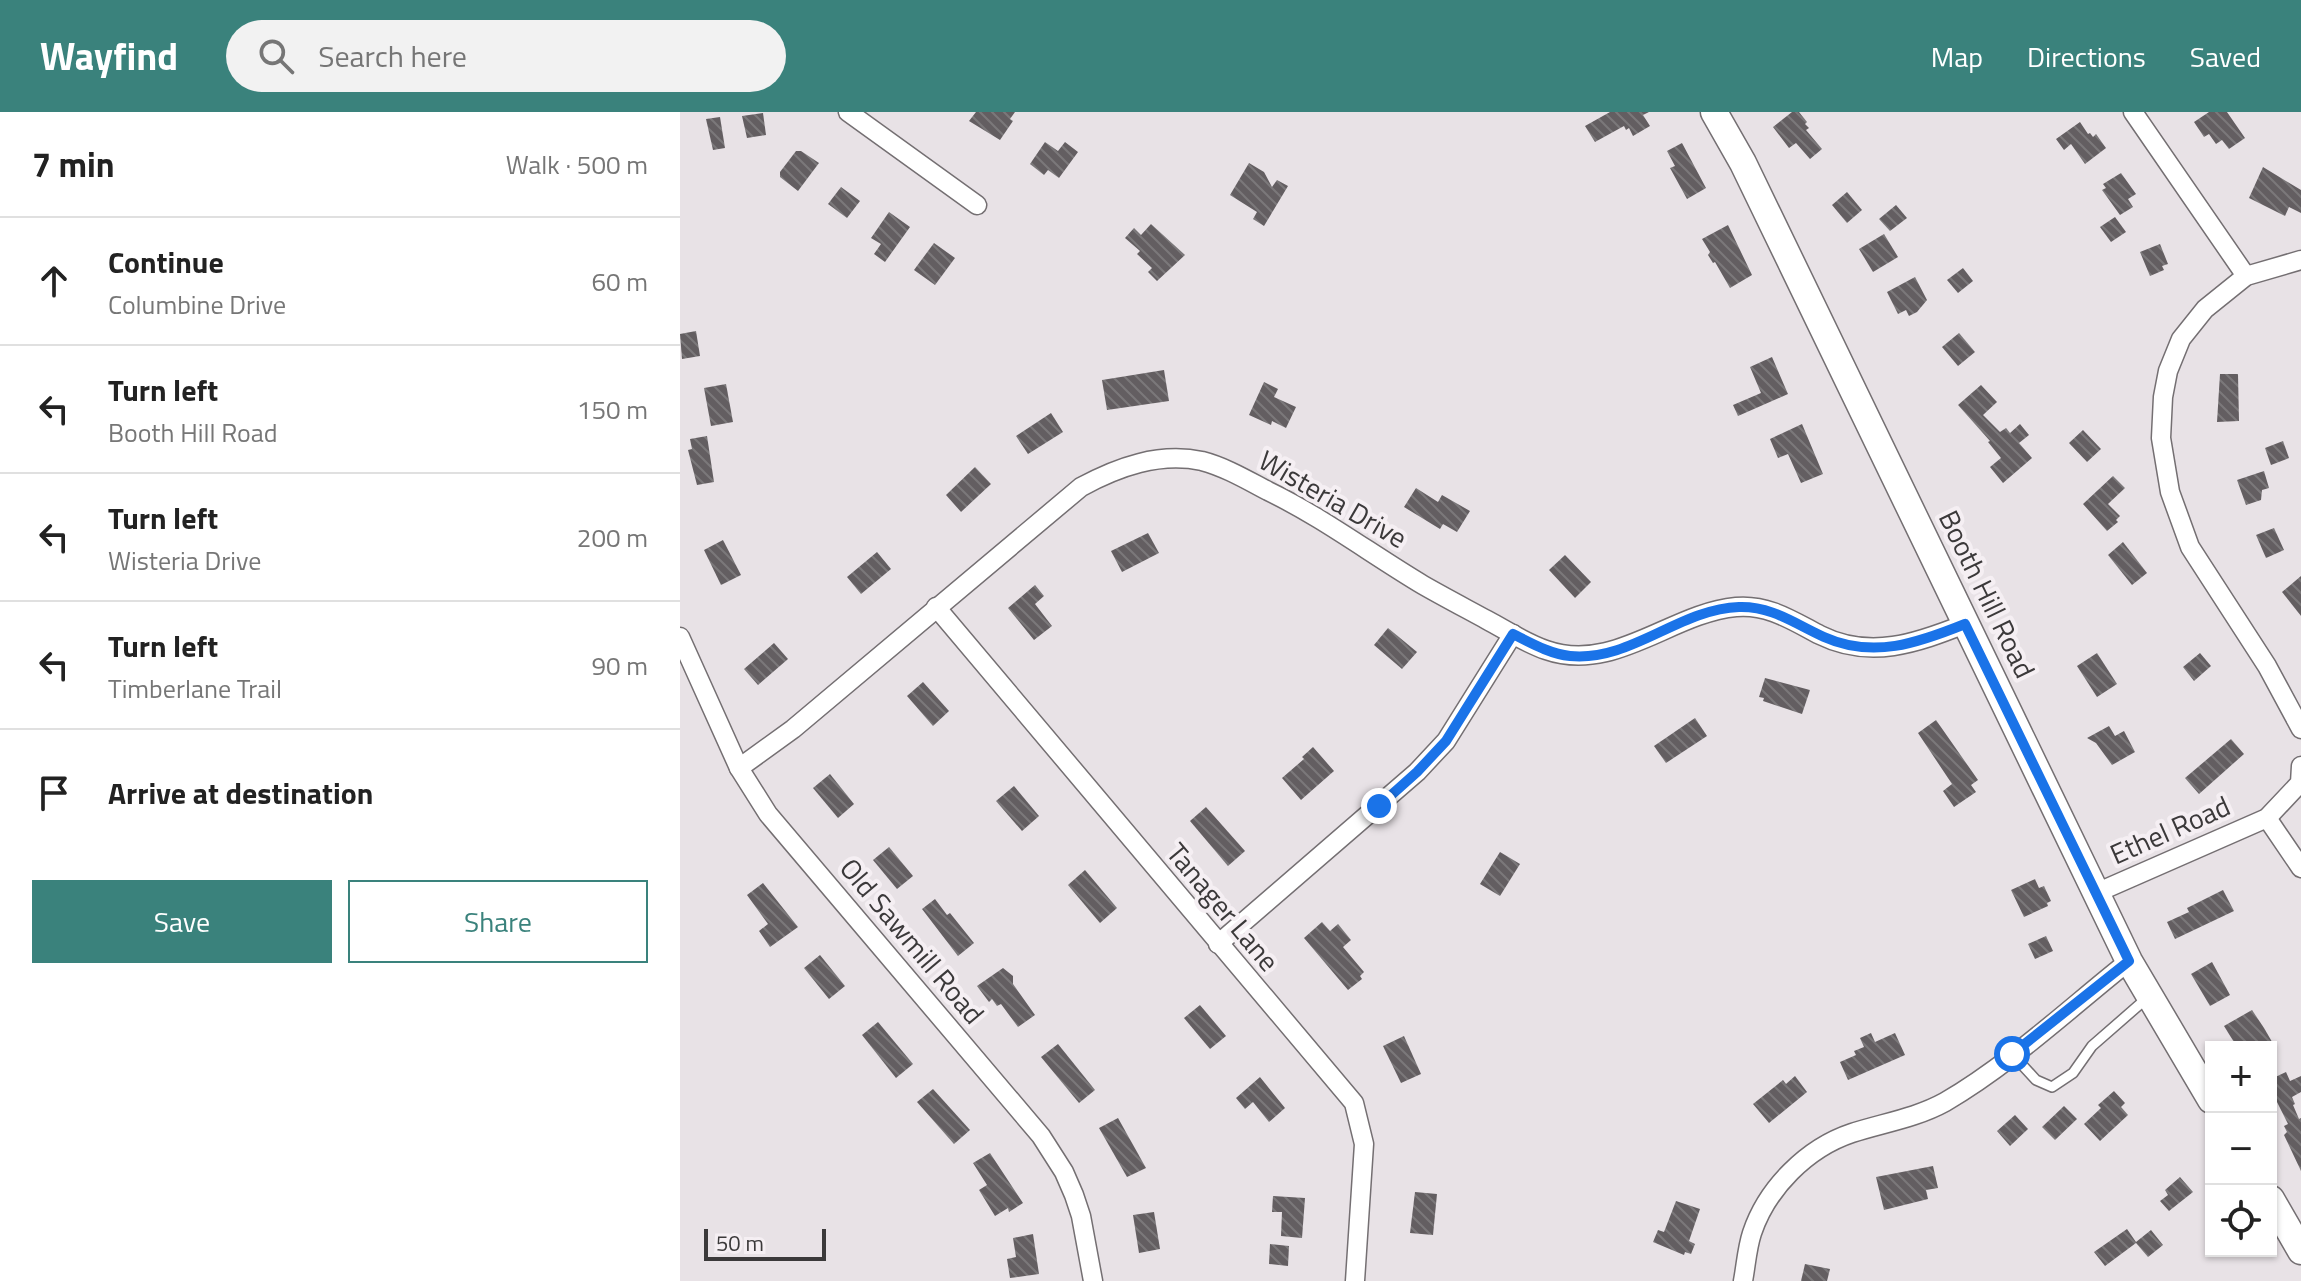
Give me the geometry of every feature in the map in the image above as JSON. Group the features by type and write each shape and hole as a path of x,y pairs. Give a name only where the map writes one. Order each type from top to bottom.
{"street":[{"path":"848,112 977,205"},
{"name":"Booth Hill Road","path":"1714,112 1743,163 2129,961 2205,1090"},
{"path":"2133,112 2246,276"},
{"path":"2301,260 2246,276 2205,309 2181,339 2168,371 2161,438 2170,492 2190,547 2267,666 2301,729"},
{"name":"Wisteria Drive","path":"739,768 793,729 1081,487 1109,472 1140,462 1170,459 1202,461 1234,473 1293,503 1425,586 1513,634 1545,650 1570,656 1604,653 1651,637 1702,613 1737,607 1763,609 1788,617 1823,636 1859,648 1885,649 1924,640 1965,624"},
{"name":"Tanager Lane","path":"936,607 1354,1103 1364,1144 1355,1281"},
{"path":"1218,944 1417,772 1446,741 1513,634"},
{"name":"Old Sawmill Road","path":"680,637 739,768 768,814 1041,1136 1064,1172 1074,1195 1093,1281"},
{"path":"2301,766 2300,783 2267,818 2301,868"},
{"name":"Ethel Road","path":"2096,893 2267,818"},
{"path":"1743,1281 1753,1232 1782,1179 1809,1155 1849,1134 1943,1103 2012,1054 2129,961"},
{"path":"2277,1209 2301,1251"}],"lane":[{"path":"2012,1054 2036,1080 2052,1087 2073,1073 2092,1046 2149,996"}],"building":[{"path":"976,112 1015,112 1010,119 1013,121 1000,140 969,121"},
{"path":"1610,112 1649,112 1643,115 1650,126 1633,136 1624,126 1595,142 1585,126"},
{"path":"1792,112 1799,112 1807,122 1805,124 1809,128 1806,130 1822,149 1810,159 1796,143 1789,148 1773,127"},
{"path":"2209,112 2227,112 2245,138 2229,149 2222,140 2216,144 2209,134 2204,137 2194,122"},
{"path":"763,113 766,135 747,138 742,116"},
{"path":"720,117 725,148 713,150 706,119"},
{"path":"2080,122 2088,134 2093,137 2096,134 2106,148 2085,164 2071,144 2064,150 2056,139"},
{"path":"1045,142 1058,151 1065,142 1078,152 1059,178 1048,170 1044,175 1030,164"},
{"path":"1682,143 1706,188 1687,199 1670,168 1675,166 1667,151"},
{"path":"796,151 819,163 798,191 780,177 780,172"},
{"path":"1249,163 1264,172 1272,187 1277,180 1288,186 1264,226 1253,219 1257,212 1230,195"},
{"path":"2263,167 2301,190 2301,213 2289,207 2285,216 2249,198"},
{"path":"2121,173 2136,194 2128,199 2133,207 2120,215 2102,190 2106,188 2103,184"},
{"path":"841,187 860,201 847,218 828,204"},
{"path":"1847,192 1862,210 1847,223 1832,205"},
{"path":"1896,205 1907,218 1890,231 1879,219"},
{"path":"889,212 910,227 885,262 874,254 881,244 871,238"},
{"path":"2115,217 2126,232 2111,242 2100,227"},
{"path":"1151,224 1185,255 1157,281 1148,272 1152,268 1137,254 1140,251 1125,238 1134,228 1141,235"},
{"path":"1728,225 1752,275 1730,288 1708,255 1710,252 1702,239"},
{"path":"1884,234 1898,257 1873,272 1859,249"},
{"path":"934,243 955,258 935,285 914,270"},
{"path":"2160,244 2168,264 2162,266 2164,270 2150,276 2140,252"},
{"path":"1963,268 1973,281 1958,293 1947,280"},
{"path":"1915,277 1927,300 1909,316 1906,310 1898,314 1887,292"},
{"path":"696,331 700,356 682,359 680,334"},
{"path":"1959,333 1975,352 1958,366 1942,347"},
{"path":"1772,357 1788,394 1738,416 1733,405 1761,393 1750,367"},
{"path":"1164,370 1169,401 1107,410 1102,380"},
{"path":"2220,374 2238,374 2239,421 2217,422"},
{"path":"1264,382 1278,389 1274,397 1296,407 1286,428 1249,415"},
{"path":"726,384 733,422 711,426 704,388"},
{"path":"1981,385 1997,402 1983,415 2000,432 2006,428 2010,433 2020,424 2029,435 2019,443 2032,458 2003,483 1990,467 2001,458 1958,405"},
{"path":"1051,413 1063,432 1028,454 1016,436"},
{"path":"1802,424 1823,474 1801,483 1788,454 1778,458 1770,439"},
{"path":"2083,430 2101,449 2087,462 2069,443"},
{"path":"707,436 714,482 697,485 688,450 692,449 690,439"},
{"path":"2283,441 2289,458 2271,465 2265,448"},
{"path":"975,467 991,484 961,512 946,495"},
{"path":"2264,471 2269,488 2262,490 2261,500 2246,505 2237,480"},
{"path":"2113,476 2125,488 2108,504 2120,516 2116,520 2118,522 2107,531 2083,504"},
{"path":"1416,488 1438,502 1442,495 1470,511 1457,532 1443,524 1440,529 1404,507"},
{"path":"2274,528 2284,550 2266,558 2256,535"},
{"path":"1148,533 1159,553 1122,572 1111,551"},
{"path":"723,540 741,575 721,585 704,550"},
{"path":"2123,542 2147,573 2132,585 2108,555"},
{"path":"877,552 891,569 861,594 847,577"},
{"path":"1565,555 1591,582 1575,598 1549,570"},
{"path":"2301,576 2301,616 2282,592"},
{"path":"1035,585 1044,596 1035,604 1052,626 1034,640 1008,608"},
{"path":"1388,628 1417,652 1402,669 1374,645"},
{"path":"774,643 788,659 758,685 744,669"},
{"path":"2097,653 2117,684 2097,697 2077,666"},
{"path":"2200,653 2211,666 2194,681 2183,667"},
{"path":"1765,678 1810,690 1802,714 1763,701 1764,698 1759,697"},
{"path":"923,682 949,711 933,726 907,696"},
{"path":"1695,718 1707,736 1666,763 1654,746"},
{"path":"1936,720 1978,780 1971,785 1976,792 1954,807 1943,791 1952,784 1918,733"},
{"path":"2109,726 2115,736 2124,731 2135,752 2112,765 2096,743 2087,738"},
{"path":"2231,739 2244,754 2199,794 2185,778"},
{"path":"1313,747 1334,771 1301,800 1282,778"},
{"path":"830,774 854,804 838,818 813,788"},
{"path":"1014,786 1039,816 1022,831 996,801"},
{"path":"1206,807 1245,851 1228,866 1190,821"},
{"path":"889,847 913,876 897,889 873,860"},
{"path":"1500,852 1520,864 1500,896 1480,884"},
{"path":"1085,870 1117,908 1100,923 1068,885"},
{"path":"2035,879 2039,888 2044,886 2051,901 2047,903 2048,906 2024,917 2011,890"},
{"path":"763,883 798,927 770,947 759,931 768,924 747,895"},
{"path":"2223,890 2234,911 2175,939 2167,922"},
{"path":"935,899 974,943 958,956 922,909"},
{"path":"1322,922 1330,931 1338,924 1351,940 1343,947 1364,972 1360,976 1362,979 1348,990 1304,938"},
{"path":"2046,936 2053,951 2035,959 2028,944"},
{"path":"820,955 845,986 829,999 804,968"},
{"path":"2212,962 2230,995 2210,1006 2191,974"},
{"path":"1003,968 1013,976 1013,984 1035,1015 1018,1027 1001,1004 997,1006 992,999 989,1002 977,986"},
{"path":"1200,1005 1226,1036 1210,1049 1184,1018"},
{"path":"2252,1010 2272,1041 2233,1041 2224,1026"},
{"path":"878,1022 913,1064 896,1078 862,1035"},
{"path":"1871,1033 1875,1042 1895,1033 1905,1055 1848,1080 1840,1062 1856,1055 1854,1051 1864,1047 1860,1038"},
{"path":"1404,1036 1421,1074 1401,1083 1383,1046"},
{"path":"1058,1044 1095,1090 1079,1103 1041,1057"},
{"path":"2286,1072 2290,1081 2301,1076 2301,1092 2292,1097 2301,1118 2301,1171 2284,1135 2287,1132 2284,1126 2288,1124 2277,1102 2277,1076"},
{"path":"1795,1076 1807,1092 1769,1123 1753,1104 1783,1080 1786,1084"},
{"path":"1260,1077 1285,1108 1269,1122 1253,1102 1245,1109 1236,1098"},
{"path":"933,1089 970,1130 954,1144 917,1102"},
{"path":"2114,1091 2125,1103 2121,1107 2128,1115 2100,1141 2084,1124 2101,1108 2098,1105"},
{"path":"2064,1106 2077,1119 2055,1140 2042,1127"},
{"path":"2015,1115 2028,1129 2010,1146 1997,1131"},
{"path":"1118,1118 1146,1168 1127,1177 1099,1128"},
{"path":"990,1153 1023,1203 995,1216 979,1190 987,1185 973,1163"},
{"path":"1933,1166 1938,1188 1926,1190 1928,1199 1884,1210 1876,1177"},
{"path":"2180,1177 2193,1192 2169,1211 2160,1201 2168,1195 2165,1190"},
{"path":"1415,1192 1437,1194 1433,1235 1410,1233"},
{"path":"1273,1196 1305,1198 1302,1238 1281,1236 1282,1212 1272,1212"},
{"path":"1676,1201 1700,1209 1689,1241 1695,1244 1691,1254 1685,1252 1684,1255 1653,1242 1658,1230 1664,1232"},
{"path":"1154,1212 1160,1249 1139,1253 1133,1215"},
{"path":"2127,1229 2136,1242 2151,1230 2163,1245 2148,1257 2136,1243 2105,1266 2094,1252"},
{"path":"1033,1234 1039,1274 1010,1278 1007,1259 1016,1257 1013,1238"},
{"path":"1270,1244 1289,1246 1288,1266 1269,1264"},
{"path":"1805,1264 1830,1269 1827,1281 1801,1281"}],"route":[{"path":"1379,806 1446,741 1513,634 1545,650 1570,656 1604,653 1651,637 1702,613 1737,607 1763,609 1788,617 1823,636 1859,648 1885,649 1924,640 1965,624 2129,961 2012,1054"}]}
